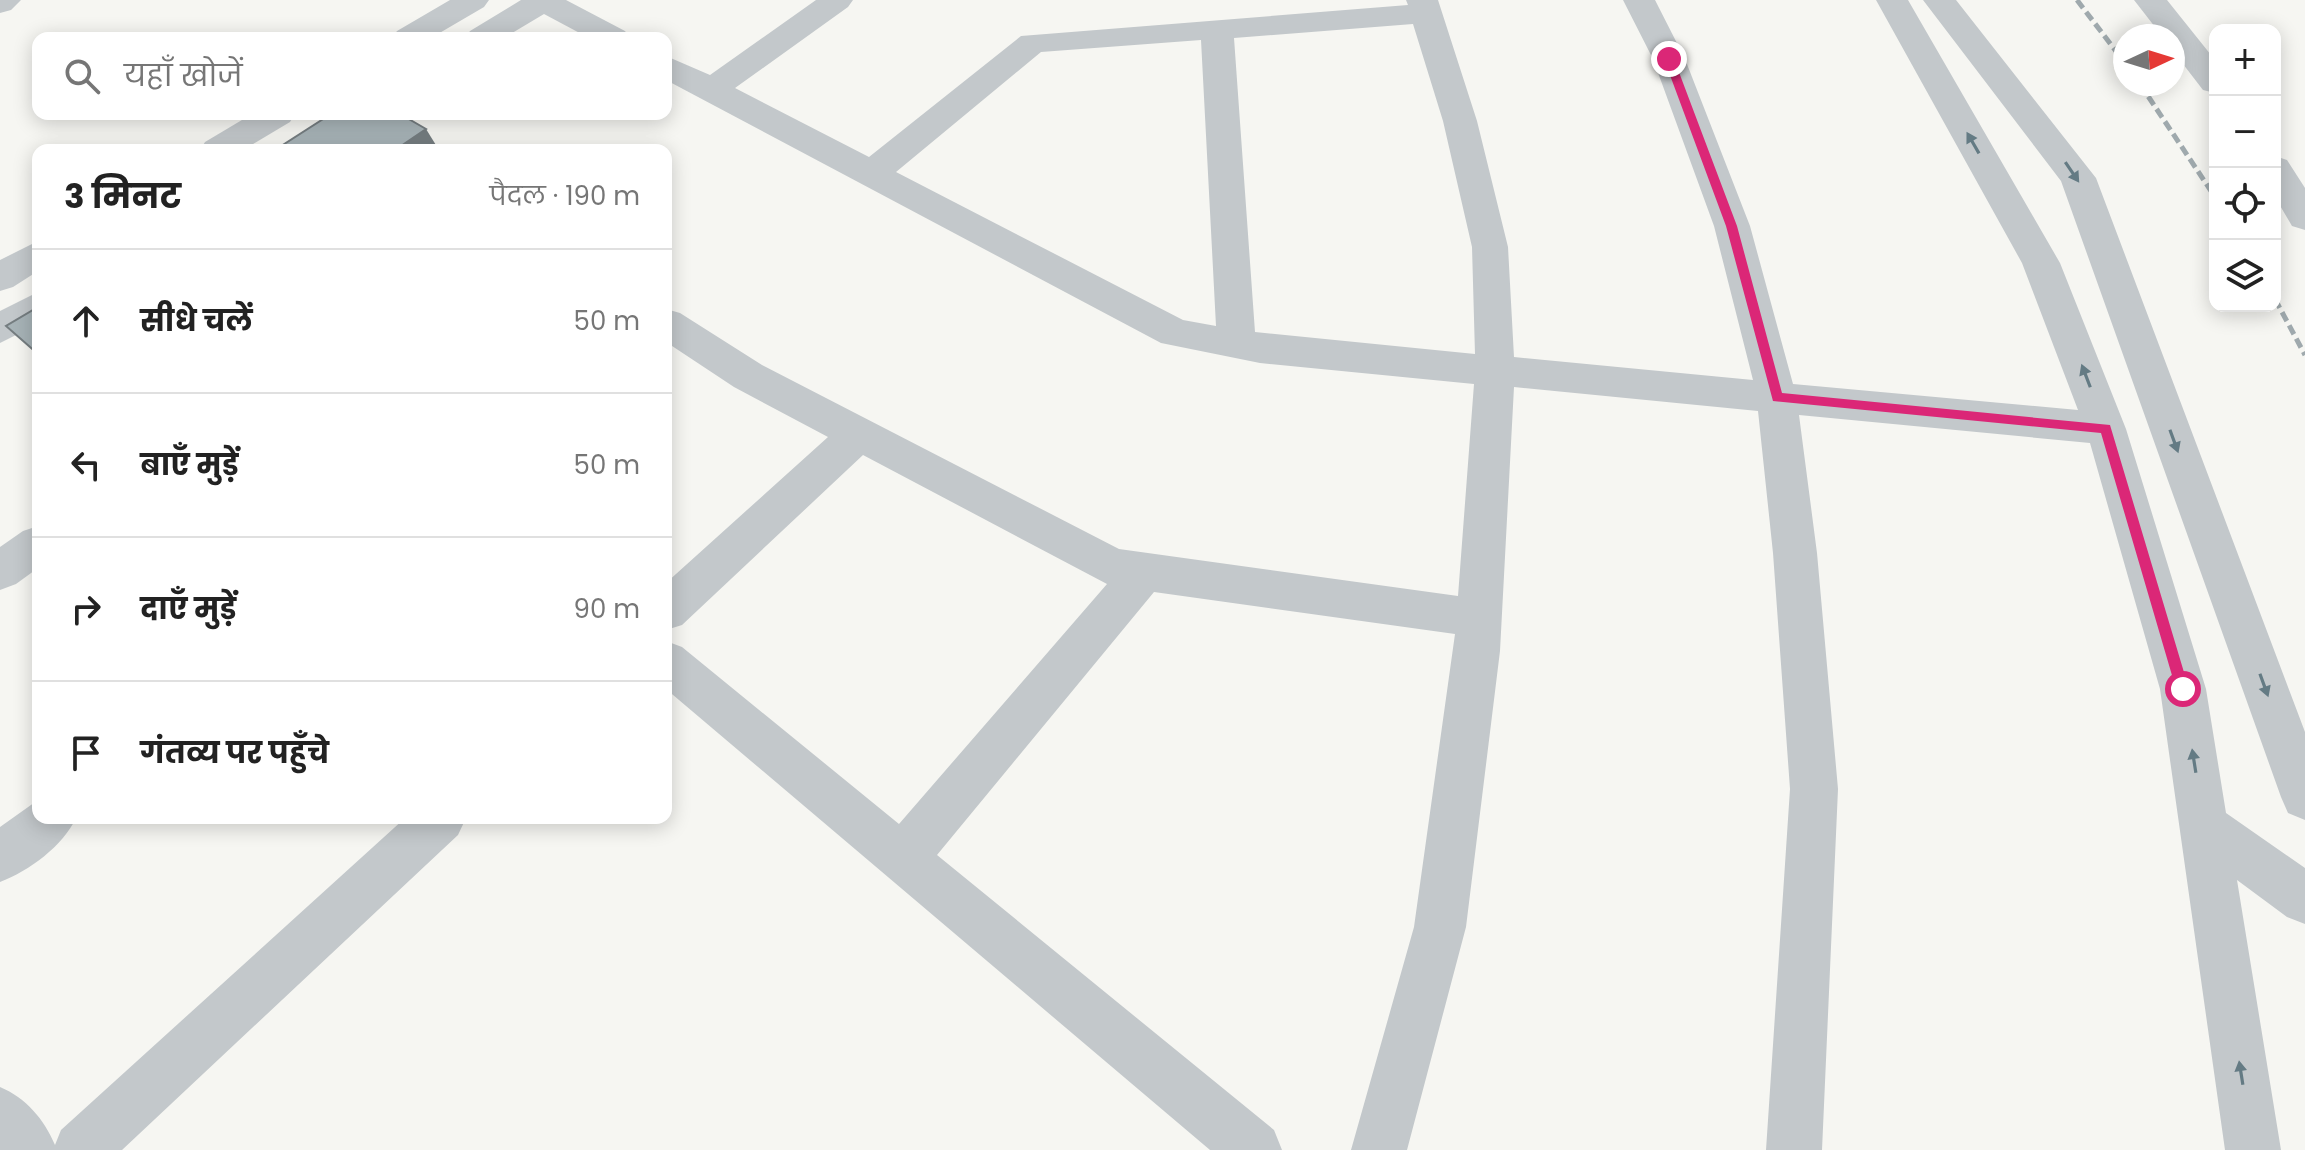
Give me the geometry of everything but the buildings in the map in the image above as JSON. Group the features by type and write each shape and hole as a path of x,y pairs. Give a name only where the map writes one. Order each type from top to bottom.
{"street":[{"path":"418,32 473,0"},
{"path":"491,32 543,0 603,32"},
{"path":"711,90 837,0"},
{"path":"1639,0 1669,59 1732,226 1777,397 1795,553 1814,789 1794,1150"},
{"path":"1892,0 2041,263 2106,429 2183,689 2253,1150"},
{"path":"1939,0 2078,178 2305,797"},
{"path":"2150,0 2209,74"},
{"path":"871,174 1032,43 1217,29 1425,6 1460,121 1490,247 1495,371 1480,618 1440,927 1379,1150"},
{"path":"1217,29 1236,344"},
{"path":"672,69 1175,333 1236,344 1495,371 2106,429"},
{"path":"227,144 268,120"},
{"path":"2281,178 2305,217"},
{"path":"0,277 32,258"},
{"path":"0,329 32,310"},
{"path":"672,330 748,376 1112,567 1480,618"},
{"path":"672,605 859,434"},
{"path":"0,571 32,548"},
{"path":"902,858 1145,571"},
{"path":"672,666 1254,1150"},
{"path":"0,858 43,824"},
{"path":"81,1150 434,824"},
{"path":"2203,825 2305,899"},
{"path":"0,1115 29,1150"}],"railway":[{"path":"2077,0 2113,47"},
{"path":"2148,96 2209,188"},
{"path":"2281,310 2305,355"}],"route":[{"path":"1669,59 1732,226 1777,397 2106,429 2183,689"}]}
